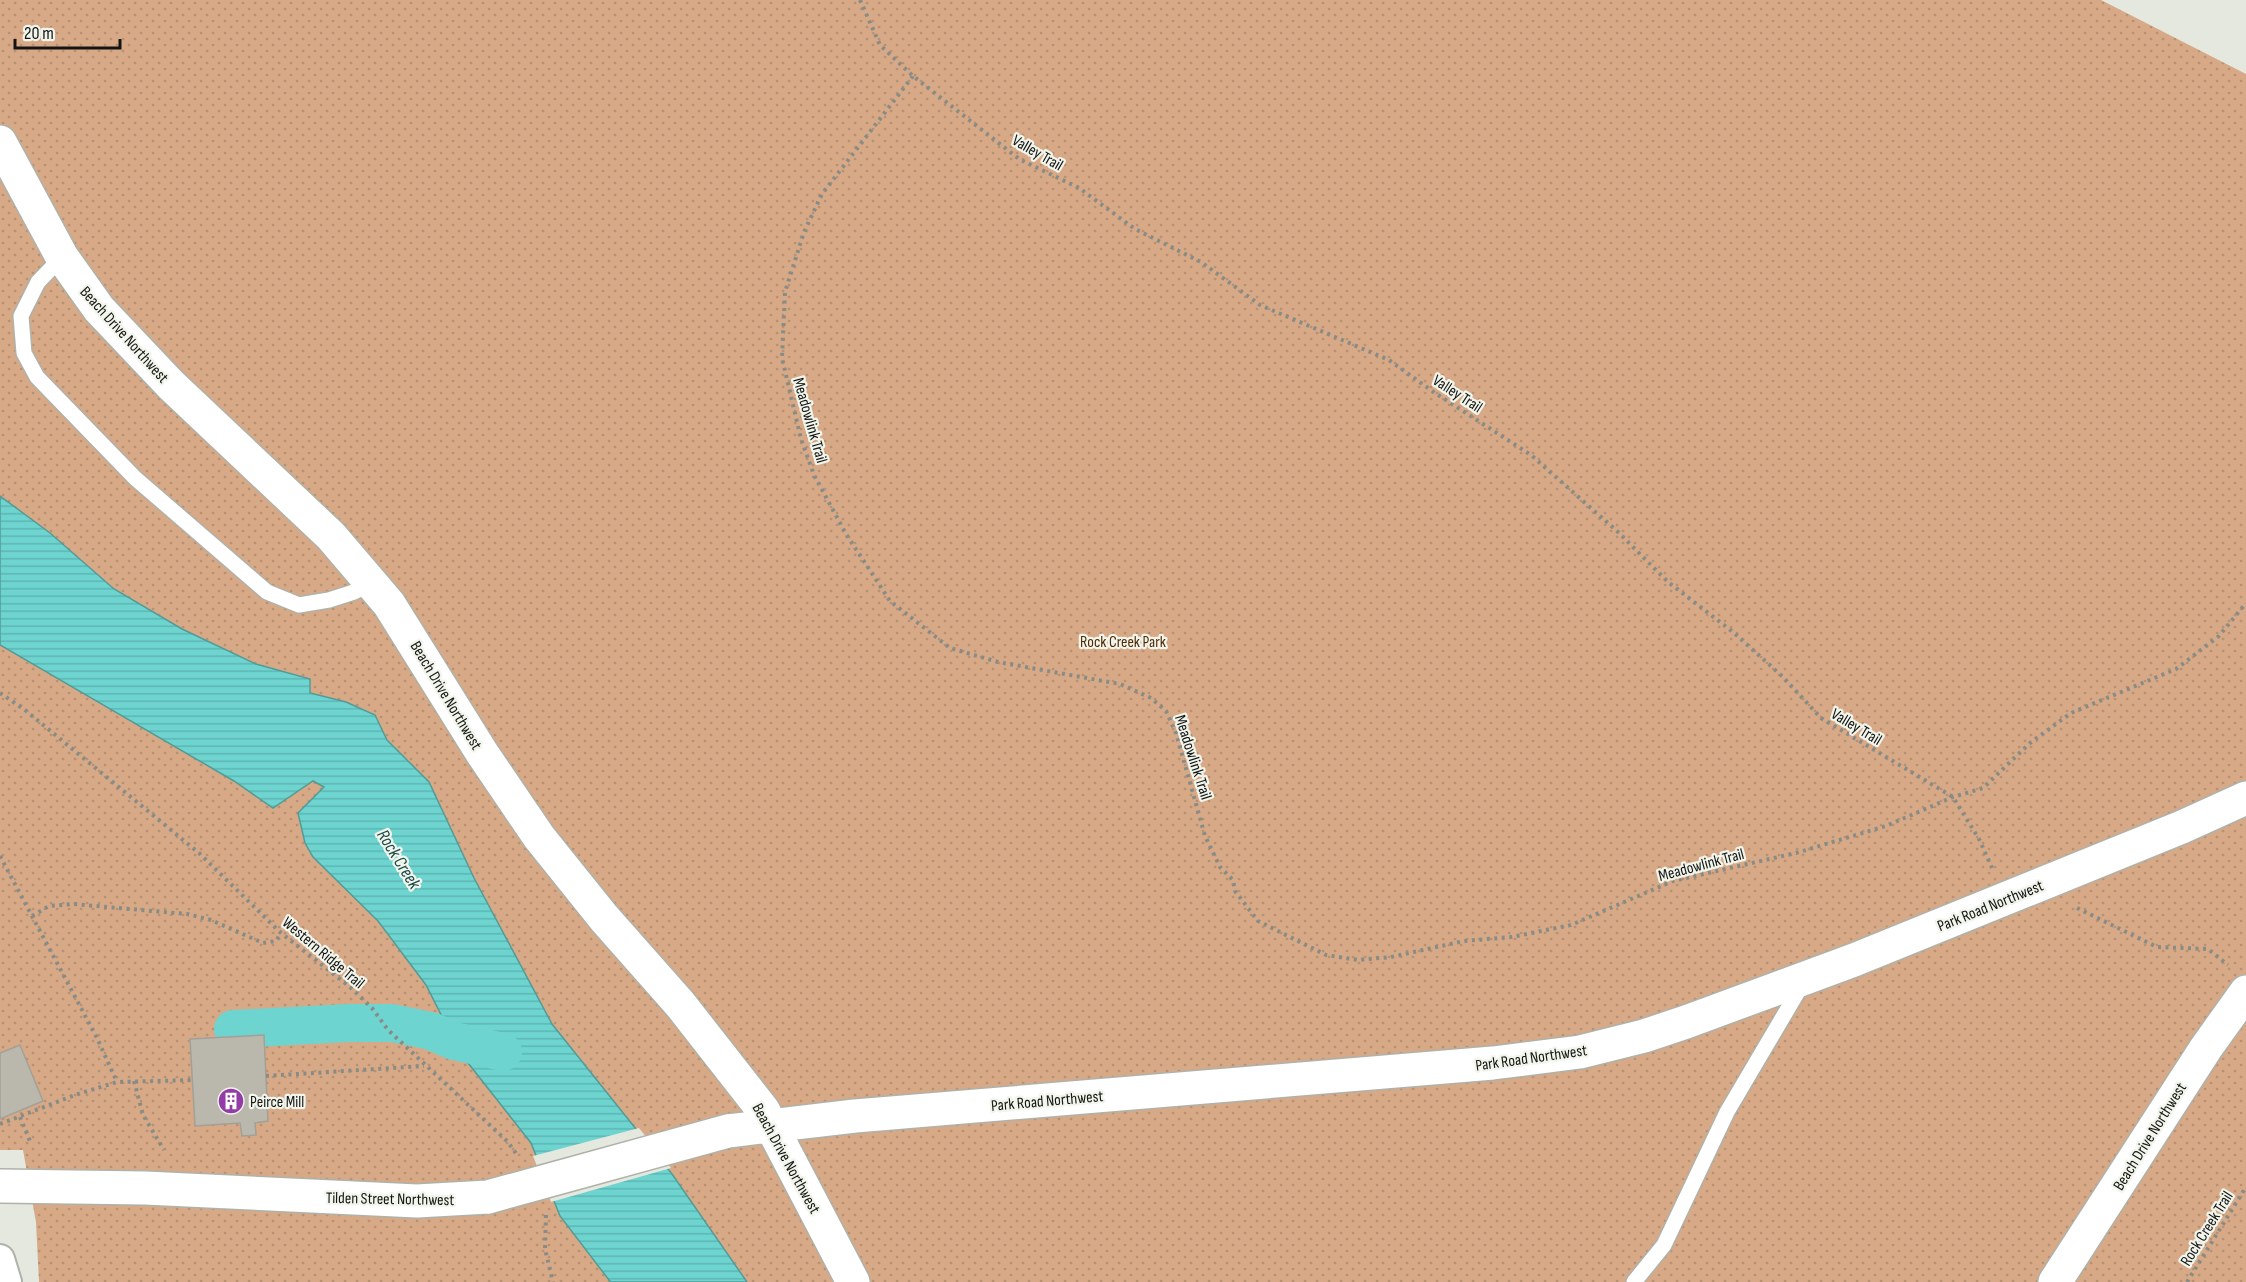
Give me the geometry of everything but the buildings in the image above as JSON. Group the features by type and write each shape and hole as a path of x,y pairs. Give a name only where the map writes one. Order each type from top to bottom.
{"street":[{"name":"Beach Drive Northwest","path":"0,142 62,257 99,309 143,357 303,508 372,583 400,620 482,753 539,837 571,879 709,1039 763,1110 853,1282"},
{"name":"Park Road Northwest","path":"771,1125 866,1115 1341,1077 1537,1059 1580,1052 1655,1033 1806,977 2182,827 2246,798"},
{"name":"Beach Drive Northwest","path":"2055,1282 2201,1056 2238,980"},
{"name":"Tilden Street Northwest","path":"0,1186 145,1188 417,1201 488,1197 728,1131 771,1125"},
{"path":"0,1259 6,1282"}],"lane":[{"path":"62,257 38,282 21,316 24,353 45,385 135,478 267,592 299,605 329,600 372,583"},
{"path":"1634,1282 1664,1245 1727,1112 1806,977"}],"path":[{"name":"Valley Trail","path":"860,0 880,45 913,76 1019,159 1079,188 1135,229 1201,262 1260,305 1389,360 1435,393 1531,455 1618,532 1668,582 1742,639 1821,718 1953,797 1979,838 1995,874"},
{"name":"Meadowlink Trail","path":"913,76 822,194 804,232 785,292 782,358 801,439 814,475 846,534 890,601 950,648 998,662 1120,684 1151,698 1166,711 1176,733 1205,836 1220,867 1233,880 1235,891 1258,921 1326,956 1358,960 1391,957 1464,941 1512,937 1571,925 1673,881 1797,853 1886,826 1953,797 1983,789 2030,743 2071,712 2176,669 2219,636 2246,603"},
{"name":"Western Ridge Trail","path":"0,693 34,717 199,853 281,933 350,987 372,1008 388,1030 508,1142 520,1160"},
{"path":"0,856 97,1038 117,1082"},
{"path":"32,916 49,906 73,904 187,914 211,920 263,943 276,940 281,933"},
{"path":"2068,909 2079,908 2157,947 2208,949 2238,980"},
{"path":"266,1076 425,1066"},
{"path":"0,1124 75,1095 117,1082 193,1080"},
{"path":"134,1081 143,1115 164,1150"},
{"path":"20,1117 30,1142"},
{"name":"Rock Creek Trail","path":"2187,1282 2246,1187"},
{"path":"544,1208 548,1219 545,1249 553,1282"}],"green space":[{"name":"Rock Creek Park","path":"0,0 2101,0 2246,74 2246,1282 39,1282 36,1222 23,1150 0,1150"}],"water":[{"name":"Rock Creek","path":"0,496 50,533 114,589 182,629 256,664 310,679 310,693 346,702 375,715 387,740 429,782 474,878 552,1024 672,1174 747,1282 611,1282 609,1280 560,1216 531,1143 461,1054 426,985 378,921 313,857 305,843 298,813 324,787 313,781 273,808 234,781 0,645"},
{"path":"347,1018 348,1030 233,1037 233,1024"}],"pier":[{"path":"639,1128 671,1168 551,1202 533,1156"}],"waterway":[{"path":"233,1029 392,1023 431,1031 454,1041 503,1052"}],"place":[{"name":"Peirce Mill","path":"231,1101"}]}
